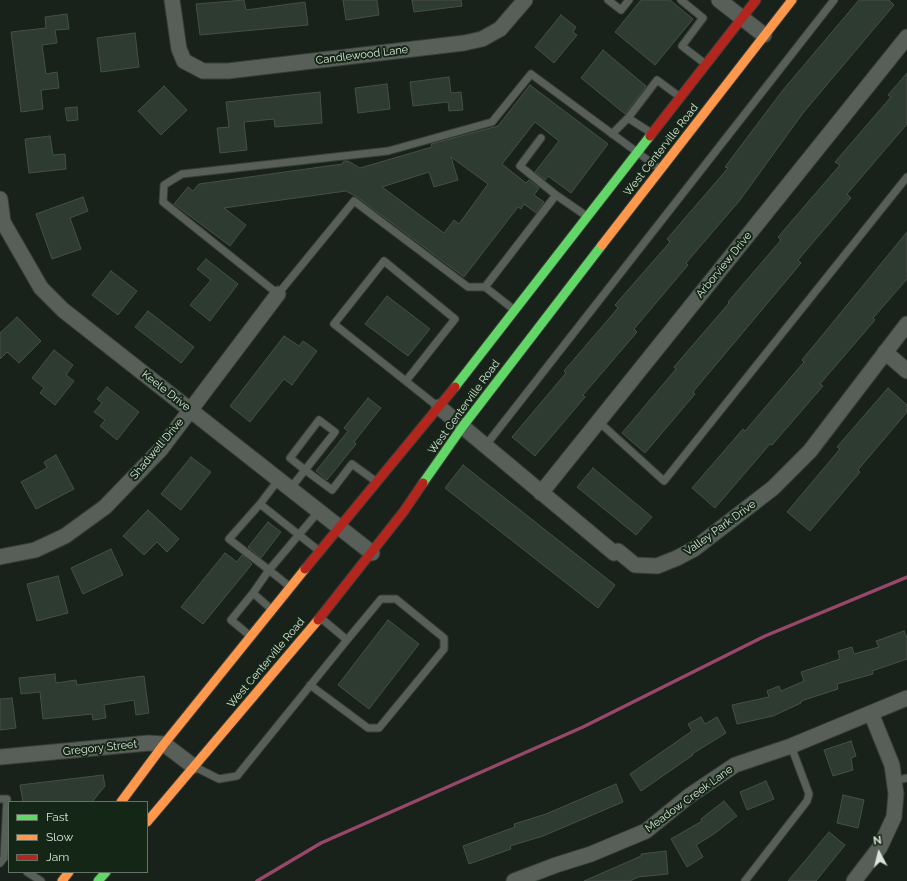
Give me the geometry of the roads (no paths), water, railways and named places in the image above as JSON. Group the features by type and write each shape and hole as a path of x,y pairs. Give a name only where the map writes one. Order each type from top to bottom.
{"main road":[{"name":"West Centerville Road","path":"122,801 164,744 376,481 439,407 756,0"},
{"name":"West Centerville Road","path":"148,821 372,553 404,511 463,426 792,0"},
{"path":"62,881 68,873"},
{"path":"98,881 105,873"}],"street":[{"name":"Candlewood Lane","path":"172,0 179,49 184,61 203,71 228,71 464,43 482,39 500,29 526,0"},
{"path":"719,0 764,35"},
{"name":"Arborview Drive","path":"542,493 907,37"},
{"name":"Keele Drive","path":"0,199 3,222 41,288 63,310 372,553"},
{"name":"Shadwell Drive","path":"0,557 35,550 65,536 105,508 161,449 278,294"},
{"name":"Valley Park Drive","path":"439,407 614,553 618,551 635,565 657,566 677,558 694,548 773,488 810,451 907,324"},
{"path":"885,352 907,371"},
{"name":"Meadow Creek Lane","path":"514,881 556,865 591,854 646,831 689,796 735,765 791,746 907,698"},
{"path":"854,881 880,847 894,817 896,794 900,780 892,765 871,713"},
{"name":"Gregory Street","path":"0,757 149,743 164,744"},
{"path":"164,744 193,766"}],"lane":[{"path":"608,0 621,10 629,0"},
{"path":"681,0 703,18 682,46 705,64"},
{"path":"486,445 834,0"},
{"path":"514,310 485,287 468,287 354,201 278,294 163,202 164,185 182,174 388,151 492,122 531,74 661,170"},
{"path":"612,134 628,118 657,80 680,97"},
{"path":"628,118 652,133"},
{"path":"541,138 520,166 556,195 587,217"},
{"path":"599,422 664,480 907,177"},
{"path":"485,287 556,195"},
{"path":"406,381 455,318 384,261 334,324 406,381 439,407"},
{"path":"291,587 229,539 260,504 305,470 335,432 319,420 290,458 305,470 332,490 352,464 376,481"},
{"path":"260,504 320,551"},
{"path":"251,637 231,620 253,593 268,570 319,511"},
{"path":"253,593 272,610"},
{"path":"193,766 219,780 237,776 310,685 381,599 396,599 444,638 444,649 379,728 368,728 310,685"},
{"path":"320,617 347,640"},
{"path":"745,881 807,801 809,794 791,746"},
{"path":"0,799 7,799 3,859"},
{"path":"29,873 41,881"}],"waterway":[{"path":"257,881 321,843 583,727 765,636 907,577"}]}
